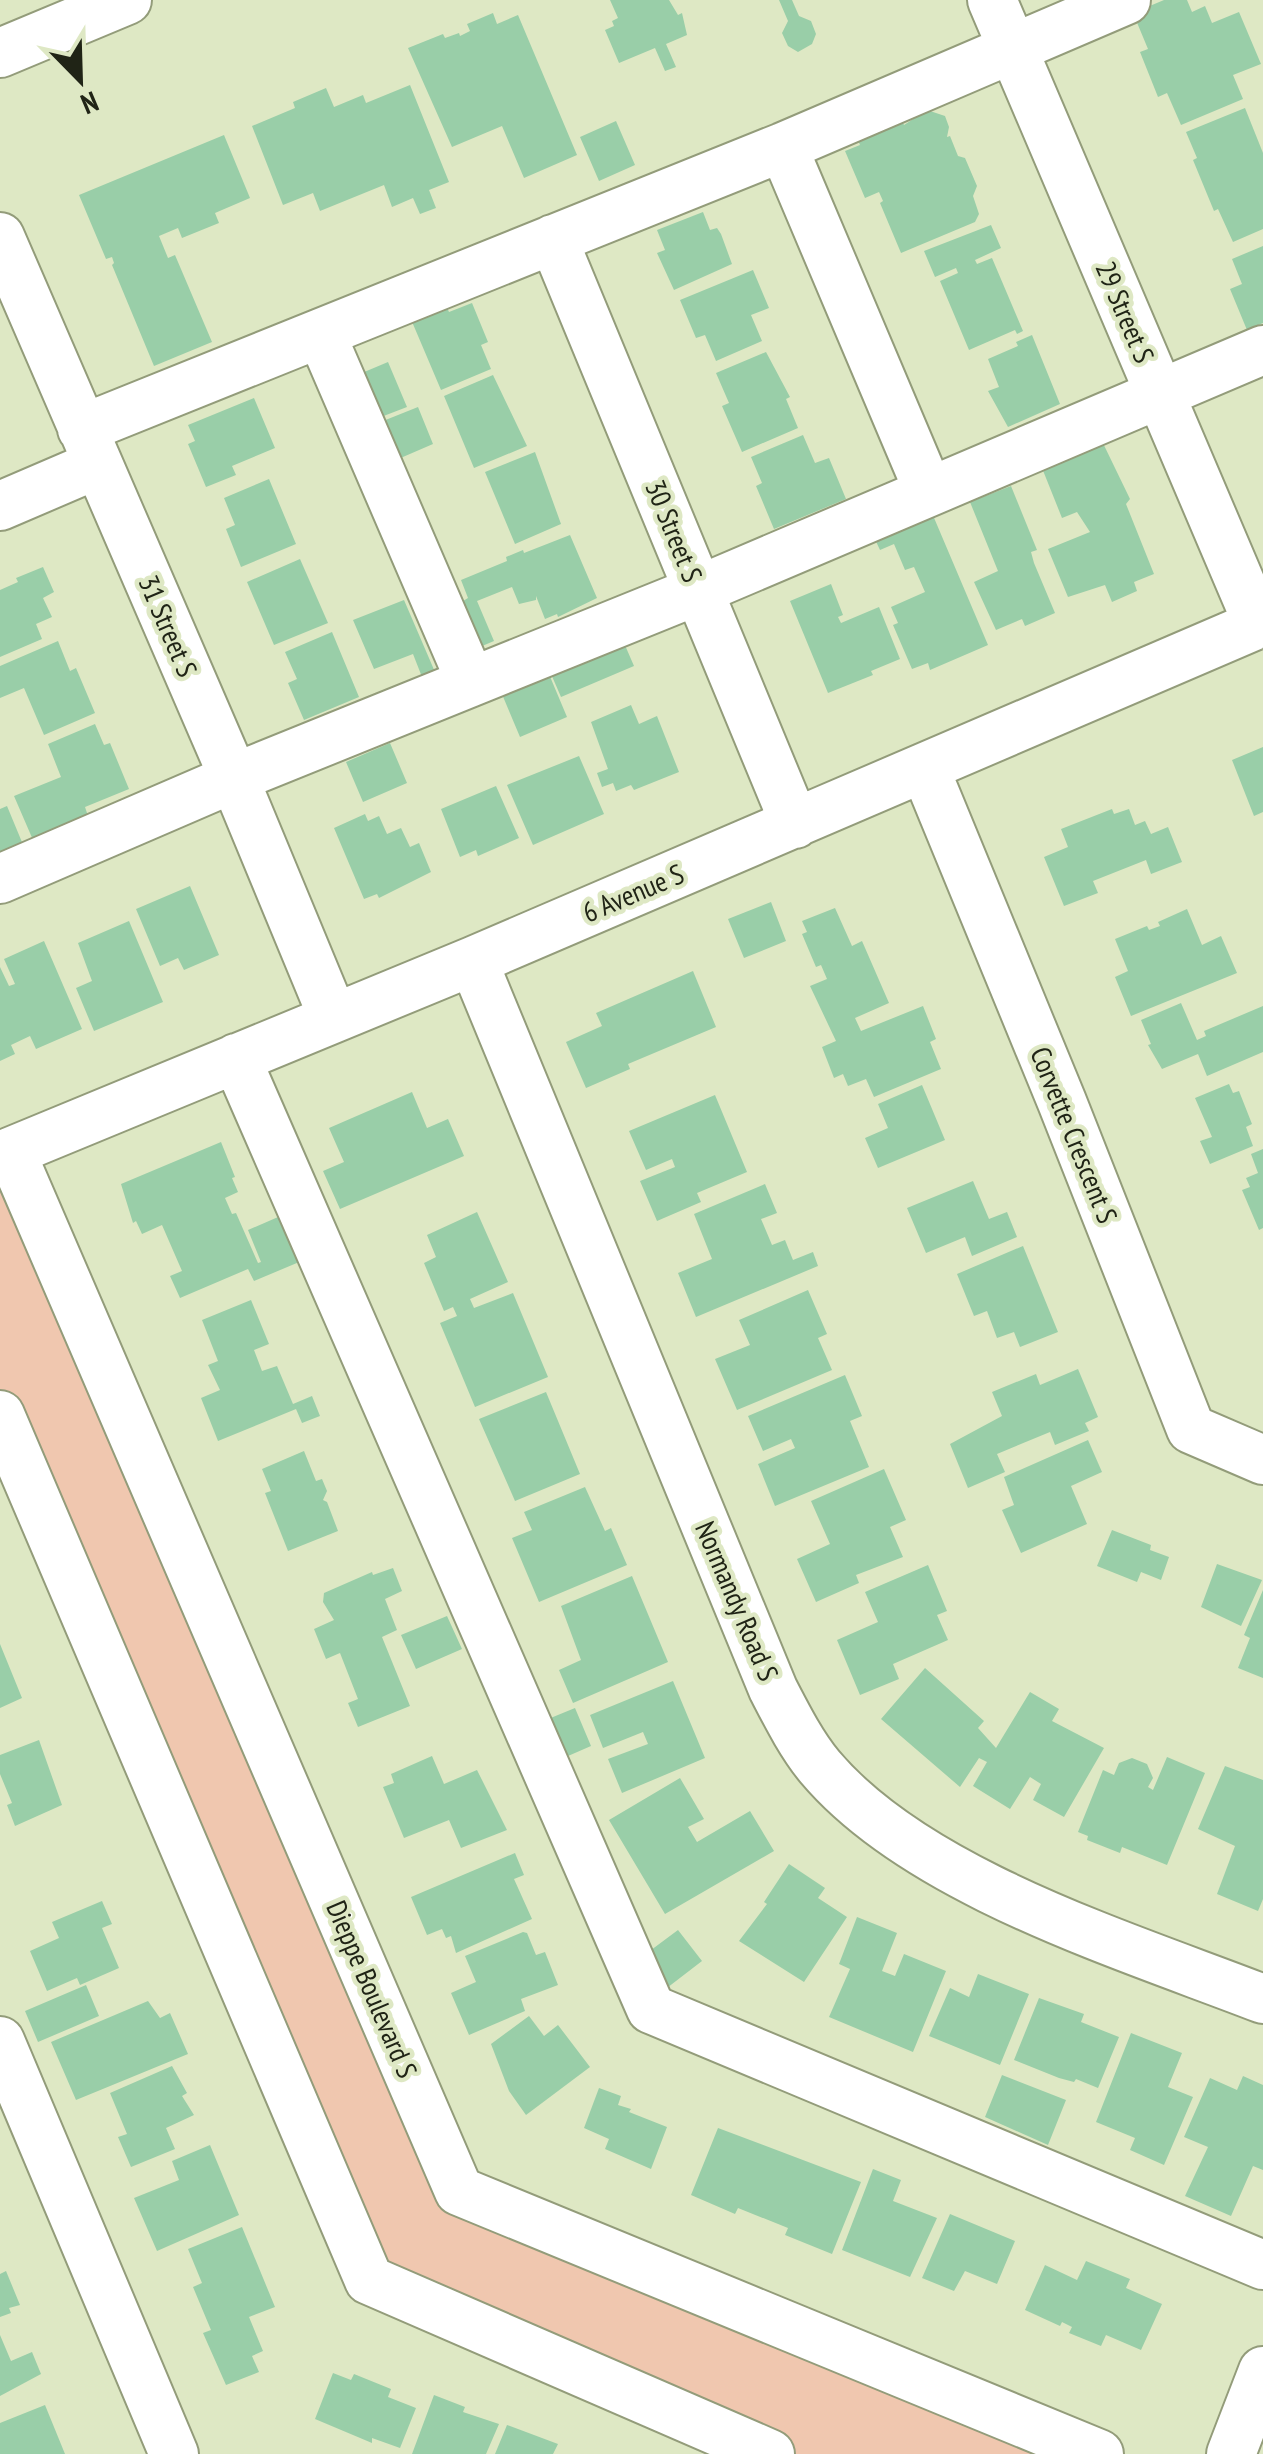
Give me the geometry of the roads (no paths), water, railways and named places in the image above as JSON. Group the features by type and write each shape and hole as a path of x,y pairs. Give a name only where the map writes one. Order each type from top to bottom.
{"street":[{"path":"0,54 127,0"},
{"name":"29 Street S","path":"992,0 1260,623"},
{"path":"0,506 90,447 321,334 782,146 1126,0"},
{"path":"782,146 929,492"},
{"name":"31 Street S","path":"0,237 333,1016"},
{"name":"30 Street S","path":"553,239 794,824"},
{"path":"321,334 471,682"},
{"path":"0,879 234,778 698,590 1263,350"},
{"name":"6 Avenue S","path":"6,1154 925,770 1260,623"},
{"name":"Corvette Crescent S","path":"925,770 1191,1429 1263,1460"},
{"name":"Normandy Road S","path":"473,961 773,1689 819,1766 880,1824 983,1885 1263,1999"},
{"path":"236,1058 651,2009 1263,2266"},
{"name":"Dieppe Boulevard S","path":"6,1154 459,2192 1099,2454"},
{"path":"0,1415 368,2280 770,2454"},
{"path":"0,2041 174,2454"},
{"path":"1231,2454 1263,2371"}]}
